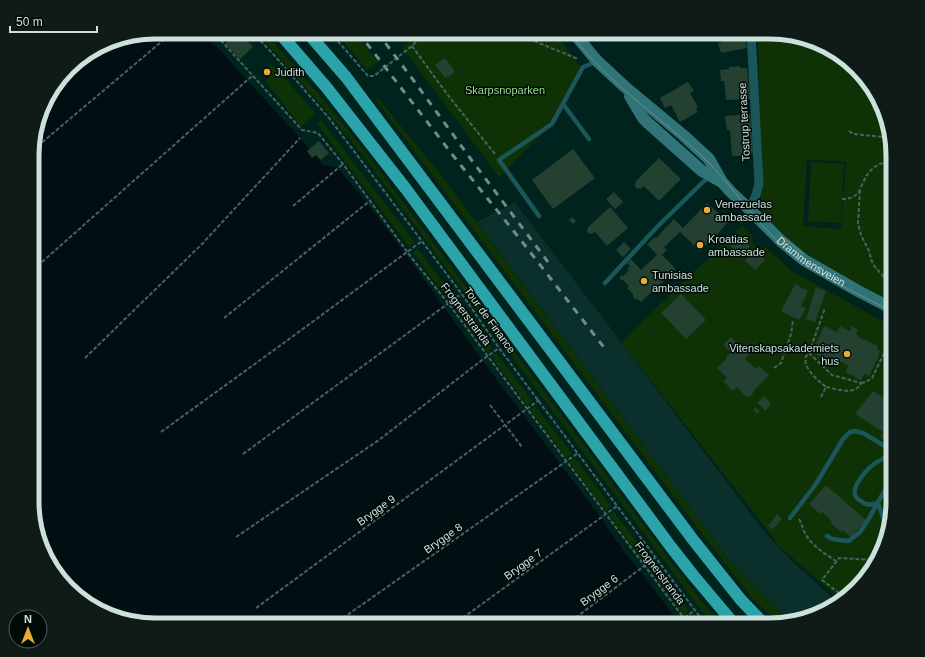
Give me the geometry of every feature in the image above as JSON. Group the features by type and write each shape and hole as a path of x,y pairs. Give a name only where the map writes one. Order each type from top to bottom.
{"highway":[{"path":"285,39 327,88 391,170 680,558 729,618"},
{"path":"313,39 346,77 694,541 741,600 758,618"}],"street":[{"name":"Drammensveien","path":"579,39 597,61 624,86 643,118 648,123 702,171 713,173 781,241 804,260 886,306"},
{"name":"Tostrup terrasse","path":"749,209 755,198 759,184 751,39"}],"lane":[{"path":"539,216 499,160 552,124 583,67 597,61"},
{"path":"563,104 588,139"},
{"path":"605,284 658,226 713,173"},
{"path":"792,516 816,484 843,439 850,432 855,431 863,433 886,448"},
{"path":"878,503 870,505 863,503 855,497 854,490 865,472 874,463 886,456"},
{"path":"827,536 832,539 842,541 850,540 860,532 878,503 886,486"},
{"path":"878,503 884,522"}],"path":[{"path":"40,144 165,39"},
{"name":"Frognerstranda","path":"219,39 302,130 318,133 344,164 682,618"},
{"name":"Tour de Finance","path":"259,39 329,118 461,293 499,348 701,618"},
{"path":"336,39 368,76 374,76 419,39"},
{"path":"529,39 578,59"},
{"path":"412,46 447,94 499,160"},
{"path":"39,265 253,76"},
{"path":"849,131 853,134 884,137"},
{"path":"85,358 202,244 300,138"},
{"path":"842,199 852,197 857,194 871,169 881,163 886,162"},
{"path":"293,206 344,164"},
{"path":"860,190 858,223 861,235 869,251 872,262 886,281"},
{"path":"224,318 371,200"},
{"path":"161,432 422,242"},
{"path":"243,454 461,293"},
{"path":"825,308 809,353 805,359 806,366 826,387 853,391 857,389 861,383"},
{"path":"774,368 781,363 791,334 793,320"},
{"path":"883,337 886,340"},
{"path":"236,537 378,440 499,348"},
{"path":"809,353 832,375 861,383 872,378 886,350"},
{"path":"821,397 826,387"},
{"name":"Brygge 9","path":"256,608 539,400"},
{"path":"490,405 522,448"},
{"name":"Brygge 8","path":"343,618 578,452"},
{"name":"Brygge 7","path":"463,618 617,506"},
{"path":"792,516 802,522 805,533 811,541 820,550 836,561"},
{"name":"Brygge 6","path":"575,618 656,557"},
{"path":"841,594 822,580 836,561 839,558 870,560"},
{"path":"684,618 695,610"}],"shaded area":[{"path":"147,39 207,39 218,48 323,165 338,168 367,203 482,360 601,518 627,556 676,618 147,618 132,616 110,609 84,594 63,573 48,547 41,525 39,510 40,140 48,110 59,90 68,78 84,63 97,55 110,48 132,41"},
{"path":"515,202 763,530 792,561 834,599 815,609 787,617 731,562 477,222"}],"green space":[{"path":"263,39 270,39 289,60 365,151 666,555 717,618 708,618 697,605 361,153"},
{"path":"341,39 360,39 378,62 367,70"},
{"name":"Skarpsnoparken","path":"412,39 560,39 581,68 552,124 499,177 402,48"},
{"path":"758,39 778,39 807,45 821,51 841,63 857,78 870,97 877,110 885,140 886,300 842,278 792,247 761,216","holes":["807,160 846,162 841,229 803,226"]},
{"path":"272,65 316,114 300,126 266,81 272,74 268,68"},
{"path":"378,98 442,176 731,562 787,617 773,618 753,599 695,525 375,99"},
{"path":"321,120 415,243 409,247 317,124"},
{"path":"811,162 844,164 841,223 808,221"},
{"path":"742,226 752,235 752,241 755,246 759,248 765,247 792,271 886,323 886,510 884,525 874,553 862,573 852,584 837,597 781,548 621,342"},
{"path":"418,249 453,296 448,300 413,252"},
{"path":"457,301 492,348 487,352 452,305"},
{"path":"496,353 532,401 527,405 491,356"},
{"path":"535,406 572,454 566,458 530,410"},
{"path":"575,458 611,506 606,511 569,462"},
{"path":"614,512 650,559 644,563 609,515"},
{"path":"653,564 689,611 684,615 648,567"}],"building":[{"path":"230,39 246,39 253,47 240,59 225,44"},
{"path":"721,39 745,39 747,48 721,53 718,43 722,42"},
{"path":"445,58 455,71 445,78 435,65"},
{"path":"740,66 740,68 747,68 750,99 726,100 724,81 721,81 720,70"},
{"path":"688,82 694,91 690,93 698,107 696,108 698,112 680,122 671,105 665,108 660,98"},
{"path":"750,114 753,153 748,156 733,156 730,130 727,130 725,116"},
{"path":"319,141 329,153 321,160 316,155 312,158 307,151"},
{"path":"573,149 595,178 553,209 532,180"},
{"path":"659,158 681,179 659,201 644,186 638,189 635,185 636,181"},
{"path":"614,192 623,202 615,209 606,199"},
{"path":"707,203 728,222 700,251 680,232 664,247 667,250 662,255 676,269 641,302 635,299 633,294 627,288 629,286 623,280 620,280 620,276 623,276 629,270 627,269 630,266 627,263 631,259 641,270 657,255 647,244 655,237 656,238 674,219 683,228"},
{"path":"610,207 628,228 607,246 595,232 590,234 587,230 588,227"},
{"path":"572,217 576,221 573,224 569,220"},
{"path":"740,236 750,246 740,256 730,246"},
{"path":"624,242 631,249 623,257 616,250"},
{"path":"755,251 765,260 755,270 745,260"},
{"path":"795,284 808,291 801,306 806,308 799,320 781,311"},
{"path":"816,287 826,291 815,322 806,319"},
{"path":"681,294 706,320 686,339 661,313"},
{"name":"Vitenskapsakademiets hus","path":"824,326 837,332 840,326 850,331 852,326 858,330 856,334 859,336 858,337 878,346 877,350 880,351 879,356 869,376 864,374 861,380 845,372 849,366 829,356 827,360 812,353"},
{"path":"731,337 742,348 746,343 752,349 747,353 749,355 745,359 756,369 759,366 769,375 749,397 746,397 737,387 733,391 723,381 727,378 717,368 726,359 727,355 732,353 723,345"},
{"path":"873,391 886,399 886,440 880,437 883,432 855,414"},
{"path":"764,396 771,403 766,411 757,403"},
{"path":"755,407 760,411 757,414 753,410"},
{"path":"826,485 866,520 851,537 842,530 841,532 830,523 832,521 822,512 820,514 809,504"},
{"path":"777,514 782,518 773,530 768,526"}],"tram line":[{"path":"575,39 598,66 614,81 698,152 721,176 764,227 788,251 825,277 886,308"},
{"path":"781,236 803,254"}],"railway":[{"path":"363,39 606,350"},
{"path":"382,39 548,262"}],"place":[{"name":"Judith","path":"267,72"},
{"name":"Venezuelas ambassade","path":"707,210"},
{"name":"Kroatias ambassade","path":"700,245"},
{"name":"Tunisias ambassade","path":"644,281"},
{"name":"Vitenskapsakademiets hus","path":"847,354"}]}
